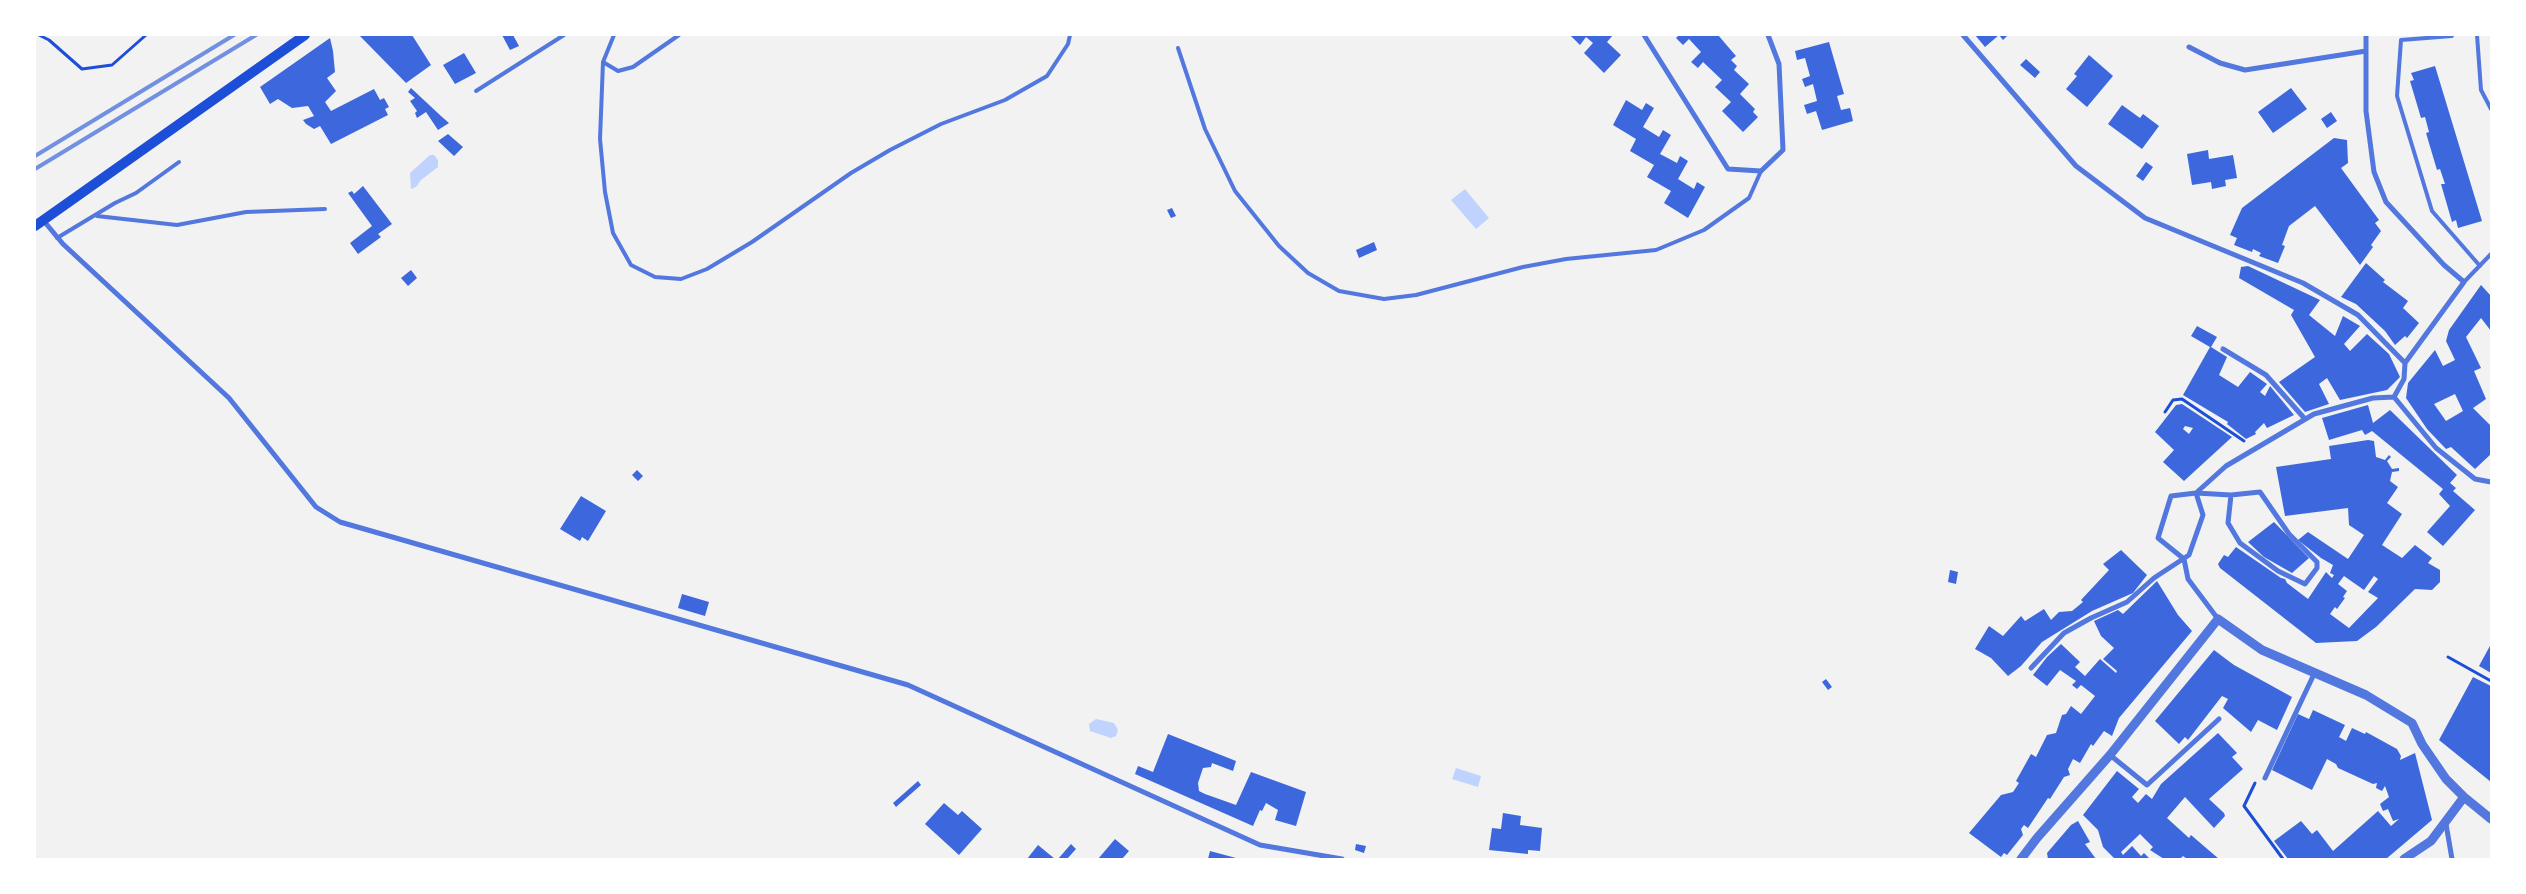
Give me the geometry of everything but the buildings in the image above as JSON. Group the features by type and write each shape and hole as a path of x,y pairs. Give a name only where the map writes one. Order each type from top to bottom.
{"main road":[{"path":"39,223 305,35"}],"street":[{"path":"1644,35 1728,169 1761,171 1783,150 1779,64 1768,35"},
{"path":"1963,35 2076,166 2145,218 2303,283 2358,315 2405,363"},
{"path":"2366,35 2366,111 2374,172 2386,202 2444,265 2464,282 2405,363 2404,379 2394,397"},
{"path":"2188,47 2220,63 2245,70 2366,50"},
{"path":"39,223 229,398 316,507 340,522 908,686 1260,845 1324,858 1342,859"},
{"path":"2223,349 2266,375 2305,419"},
{"path":"2196,493 2226,466 2314,414 2373,398 2394,397"},
{"path":"2394,397 2436,448 2475,478 2491,482"},
{"path":"2231,495 2228,523 2240,543 2278,571 2305,584 2317,568 2317,562 2289,534 2260,492 2231,495 2196,493 2170,496 2158,538 2184,560 2188,579 2218,620 2262,650 2315,671 2366,695 2412,723 2422,744 2446,779 2491,819"},
{"path":"2031,668 2064,633 2091,618 2127,602 2154,578 2190,555 2203,515 2196,493"},
{"path":"2021,859 2110,755 2218,620"},
{"path":"2265,778 2315,671"},
{"path":"2110,755 2147,785 2219,719"},
{"path":"2404,859 2431,841 2446,824 2464,797"},
{"path":"2446,824 2452,859"}],"lane":[{"path":"476,91 564,35"},
{"path":"614,35 604,62 600,139 605,192 613,233 631,265 655,277 680,280 707,269 752,242 851,173 890,150 941,124 1005,100 1048,76 1068,44 1070,35"},
{"path":"604,62 618,71 633,67 679,35"},
{"path":"2477,35 2481,90 2491,109"},
{"path":"2452,36 2401,40 2397,96 2432,211 2480,266"},
{"path":"1178,48 1204,129 1235,191 1279,246 1308,272 1339,291 1384,299 1416,295 1523,267 1566,259 1656,250 1704,230 1749,198 1761,171"},
{"path":"57,238 97,216 115,203 136,193 179,162"},
{"path":"97,216 177,225 246,212 325,208"},
{"path":"2464,282 2491,254"}],"path":[{"path":"38,35 49,40 82,69 112,65 146,35"},
{"path":"2165,412 2173,400 2182,399 2235,434 2254,450"},
{"path":"2448,657 2491,681"}],"water":[{"path":"430,155 434,155 438,160 438,167 421,180 416,187 411,189 410,173"},
{"path":"1465,189 1489,218 1476,229 1451,200"},
{"path":"1096,719 1114,723 1118,730 1116,736 1111,738 1090,731 1089,724"},
{"path":"1456,768 1481,776 1478,787 1452,779"}],"railway":[{"path":"35,156 234,35"},
{"path":"35,169 256,35"}]}
